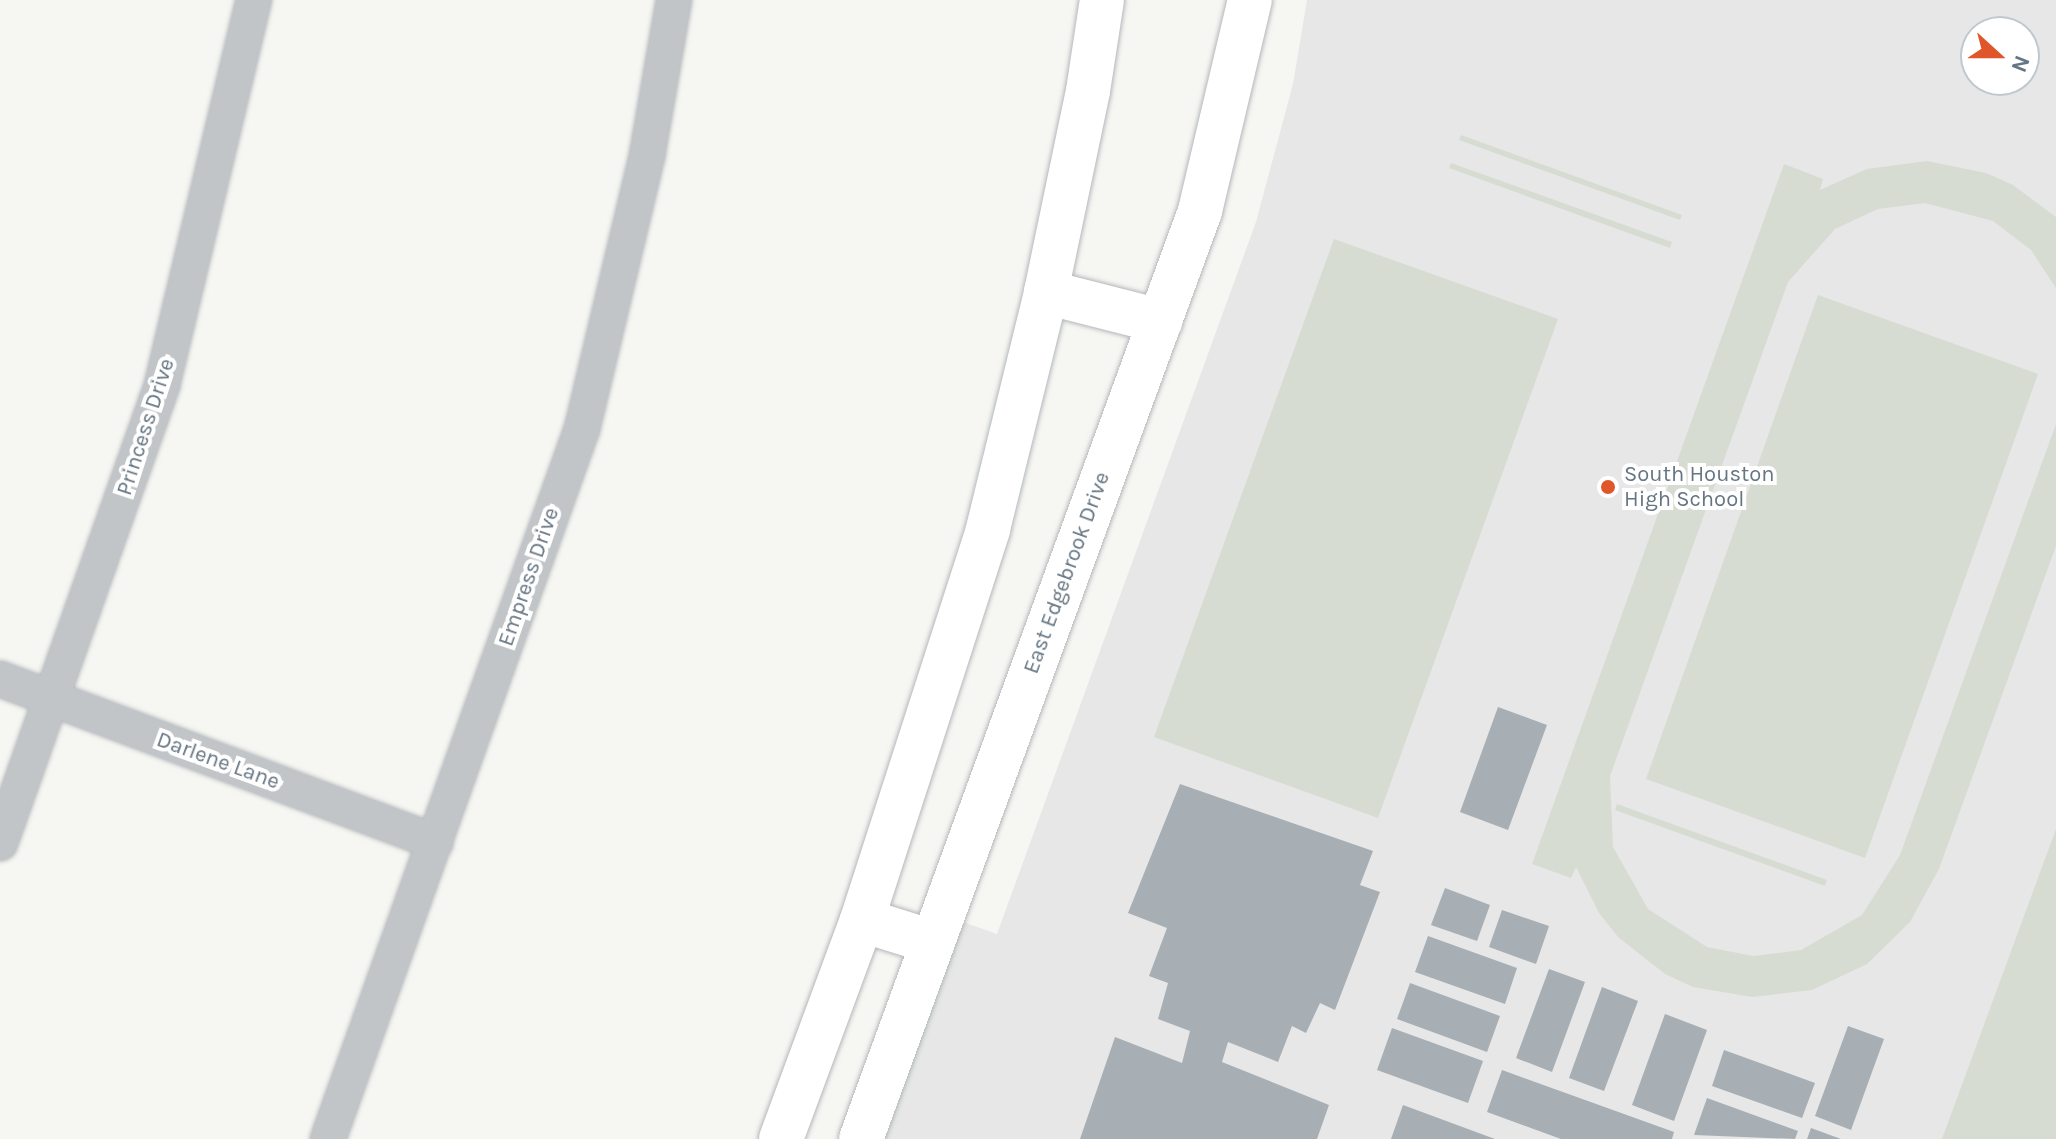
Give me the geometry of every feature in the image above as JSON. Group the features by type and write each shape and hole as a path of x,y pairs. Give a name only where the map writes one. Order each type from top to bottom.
{"main road":[{"path":"781,1139 862,920 988,529 1046,292 1102,0"},
{"name":"East Edgebrook Drive","path":"861,1139 1200,211 1250,0"},
{"path":"1046,292 1160,321"},
{"path":"862,920 932,942"}],"street":[{"name":"Princess Drive","path":"0,843 162,385 254,0"},
{"name":"Empress Drive","path":"328,1139 582,429 647,156 674,0"},
{"name":"Darlene Lane","path":"0,679 436,842"}],"shaded area":[{"name":"South Houston High School","path":"1307,0 2056,0 2056,1139 880,1139 960,921 997,934 1256,222 1293,84"},
{"path":"1461,135 1682,215 1680,220 1459,140"},
{"path":"1927,161 1986,173 2013,185 2056,217 2056,288 2031,250 1993,221 1925,203 1878,209 1835,229 1788,282 1610,776 1613,847 1648,909 1707,947 1753,956 1801,950 1862,915 1900,855 2056,424 2056,546 1939,869 1910,922 1867,964 1812,990 1752,997 1693,987 1665,974 1618,937 1599,913 1576,867 1571,878 1532,864 1784,164 1823,179 1820,190 1867,169"},
{"path":"1451,163 1672,242 1670,248 1449,168"},
{"path":"1334,239 1558,319 1378,818 1154,737"},
{"path":"1818,295 2038,374 1865,858 1646,779"},
{"path":"1617,804 1827,880 1825,886 1615,810"},
{"path":"2056,829 2056,1139 1942,1139"}],"building":[{"path":"1498,707 1547,725 1508,830 1460,812"},
{"path":"1180,784 1373,851 1360,885 1380,892 1335,1010 1320,1003 1306,1033 1292,1026 1278,1062 1228,1042 1222,1062 1329,1105 1317,1139 1080,1139 1115,1037 1182,1063 1190,1031 1158,1019 1168,983 1149,976 1167,928 1128,913"},
{"path":"1445,888 1490,905 1477,941 1431,925"},
{"path":"1502,910 1549,926 1536,964 1489,947"},
{"path":"1428,936 1517,968 1505,1004 1415,972"},
{"path":"1549,969 1585,982 1552,1072 1516,1058"},
{"path":"1410,983 1500,1016 1487,1052 1397,1019"},
{"path":"1602,987 1638,1001 1604,1091 1569,1078"},
{"path":"1665,1014 1707,1030 1674,1121 1632,1105"},
{"path":"1848,1026 1884,1039 1851,1130 1815,1116"},
{"path":"1392,1028 1483,1061 1468,1103 1377,1070"},
{"path":"1724,1050 1815,1083 1802,1118 1712,1086"},
{"path":"1502,1070 1674,1132 1672,1139 1561,1139 1487,1112"},
{"path":"1707,1098 1798,1131 1795,1139 1694,1135"},
{"path":"1403,1105 1495,1139 1391,1139"},
{"path":"1811,1128 1841,1139 1807,1139"}],"place":[{"name":"South Houston High School","path":"1608,487"}]}
